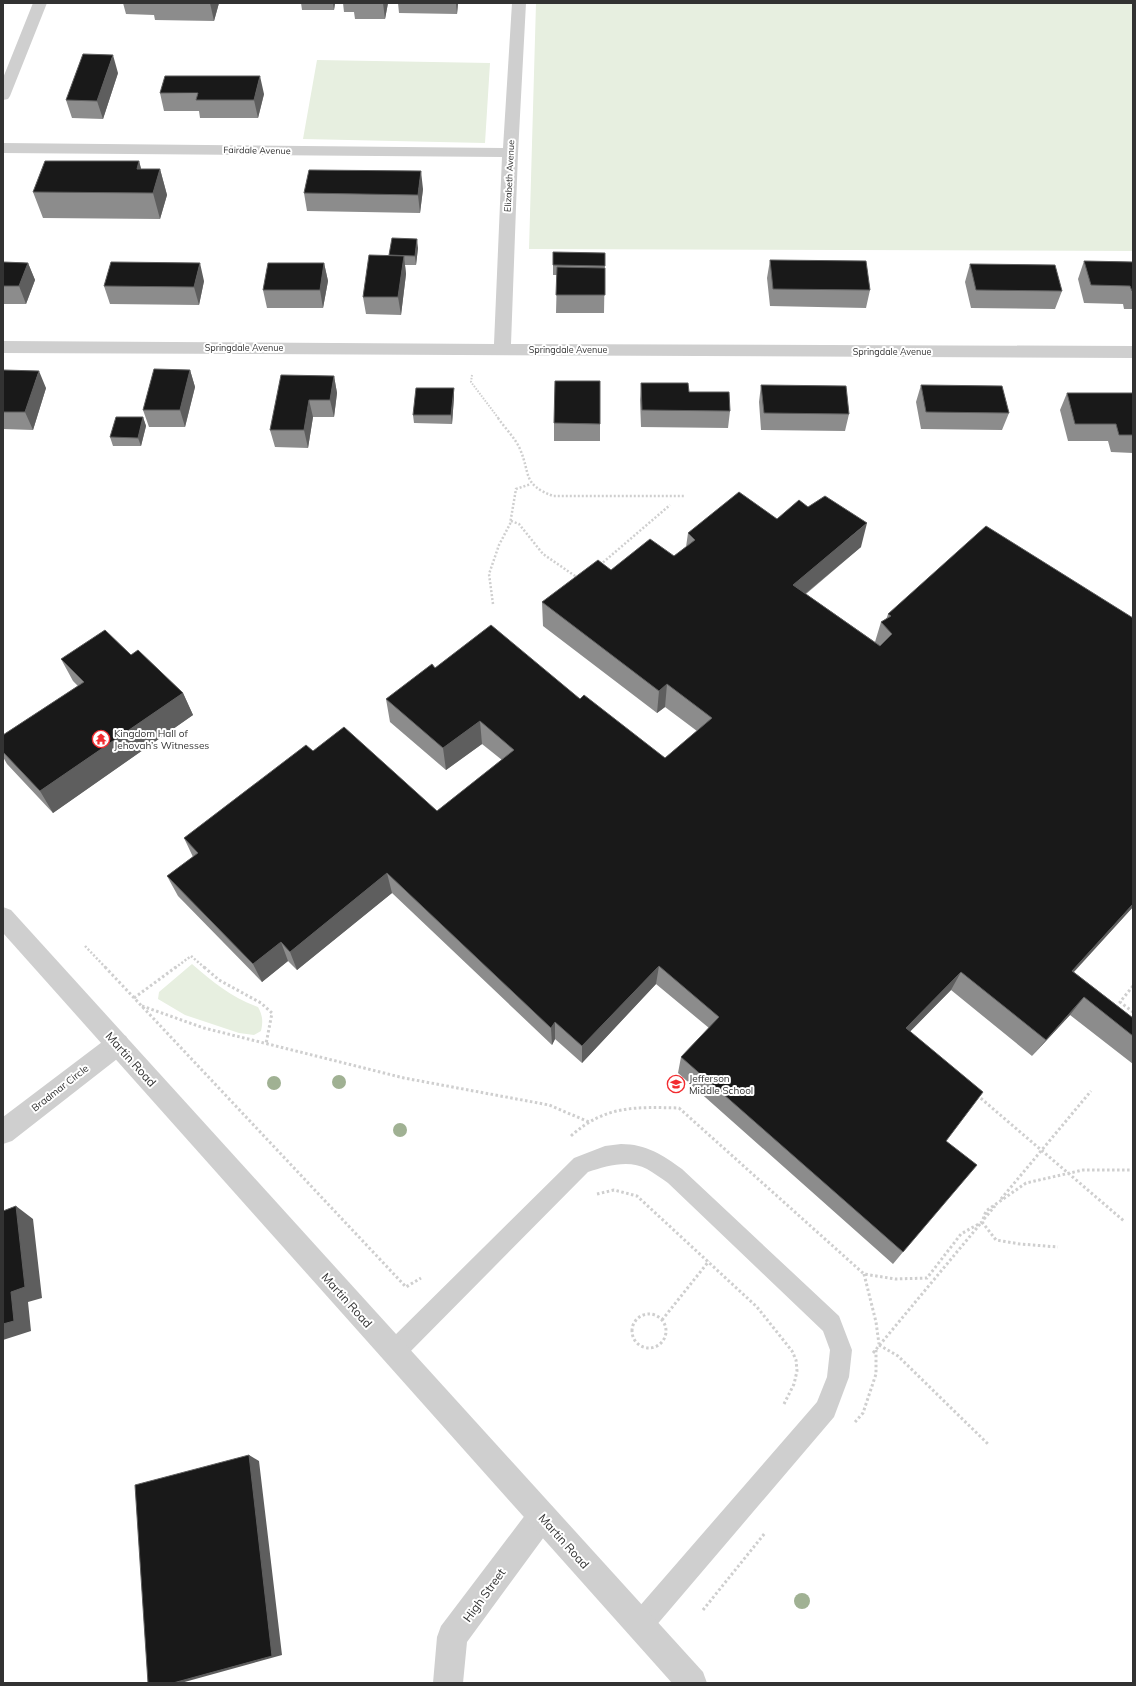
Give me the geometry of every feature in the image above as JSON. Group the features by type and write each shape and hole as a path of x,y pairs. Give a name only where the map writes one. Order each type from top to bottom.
{"street":[{"path":"3,96 40,3"},
{"name":"Elizabeth Avenue","path":"502,349 510,153 520,3"},
{"name":"Fairdale Avenue","path":"3,148 510,153"},
{"name":"Springdale Avenue","path":"3,347 1133,352"},
{"name":"Martin Road","path":"3,916 692,1683"},
{"name":"Bradmar Circle","path":"3,1132 118,1044"},
{"name":"High Street","path":"448,1683 452,1637 542,1516"}],"lane":[{"path":"394,1352 581,1165 604,1156 625,1154 647,1158 675,1176 831,1324 841,1350 838,1377 826,1409 640,1625"}],"path":[{"path":"473,349 471,382 519,447 531,484 541,492 553,496 685,496"},
{"path":"492,604 489,574 499,545 511,521 516,489 531,484"},
{"path":"600,566 670,505"},
{"path":"511,521 519,524 543,554 582,581"},
{"path":"134,998 191,956 219,980 261,1003 272,1013 266,1044"},
{"path":"1133,986 1120,1002 1133,1012"},
{"path":"141,1005 204,1028 404,1078 549,1105 590,1122"},
{"path":"871,1355 1091,1091"},
{"path":"975,1094 1015,1126 1124,1221"},
{"path":"593,1195 614,1190 637,1196 757,1307 792,1351 796,1360 797,1371 794,1384 784,1404"},
{"path":"982,1222 996,1240 1020,1244 1058,1247"},
{"path":"662,1320 709,1261"},
{"path":"646,1314 650,1314 662,1320 665,1333 660,1345 652,1349 636,1342 632,1330 633,1325 638,1318 646,1314"},
{"path":"879,1345 898,1356 989,1445"}],"green space":[{"path":"536,3 1133,3 1133,251 529,249"},
{"path":"317,60 490,63 485,143 303,139"},
{"path":"192,964 231,994 258,1007 262,1019 261,1031 254,1035 239,1033 185,1015 158,999 159,992"}],"building":[{"path":"83,54 113,55 97,101 66,100"},
{"path":"165,76 260,76 254,100 196,100 198,93 160,93"},
{"path":"45,161 139,161 137,169 160,169 153,193 33,192"},
{"path":"309,170 421,171 418,195 304,193"},
{"path":"392,238 417,239 415,256 389,255"},
{"path":"553,252 605,253 605,266 553,265"},
{"path":"369,255 404,256 398,297 363,297"},
{"path":"770,260 866,261 870,290 773,289"},
{"path":"1084,261 1133,262 1133,291 1130,286 1091,285"},
{"path":"3,262 28,263 19,286 3,286"},
{"path":"111,262 200,263 194,287 104,286"},
{"path":"268,263 324,263 320,290 263,290"},
{"path":"970,264 1055,265 1062,291 976,290"},
{"path":"557,267 605,268 605,295 556,295"},
{"path":"154,369 190,370 180,410 143,410"},
{"path":"3,370 39,371 25,412 3,412"},
{"path":"281,375 334,376 330,400 309,400 304,430 270,430"},
{"path":"555,381 600,381 600,424 554,423"},
{"path":"641,383 688,383 689,392 729,392 730,411 642,410"},
{"path":"761,385 846,386 849,414 764,413"},
{"path":"921,385 1002,386 1009,413 926,412"},
{"path":"416,388 454,388 451,415 413,415"},
{"path":"1067,393 1133,393 1133,435 1119,435 1116,424 1075,424"},
{"path":"116,417 143,417 138,438 110,437"},
{"path":"739,492 777,519 799,500 808,507 825,496 867,523 793,585 880,646 892,634 881,622 891,616 888,614 986,526 1133,618 1133,904 1072,971 1133,1018 1133,1036 1084,997 1046,1040 961,972 906,1028 983,1092 946,1141 977,1165 903,1252 681,1057 719,1017 659,966 582,1046 555,1022 551,1028 387,873 290,952 281,942 253,964 167,876 198,853 184,838 306,745 313,751 344,727 437,811 514,750 480,721 443,748 386,699 432,664 435,668 491,625 580,699 584,695 665,758 712,718 667,684 659,691 542,602 598,560 611,570 650,539 674,556 695,540 688,533"},
{"name":"Kingdom Hall of Jehovah’s Witnesses","path":"105,630 131,655 138,650 183,693 40,791 3,752 3,735 84,682 61,659"},
{"path":"16,1206 25,1287 11,1292 14,1321 3,1324 3,1211"},
{"path":"249,1455 272,1656 173,1683 148,1683 135,1485"}],"place":[{"name":"Kingdom Hall of Jehovah’s Witnesses","path":"101,739"},
{"name":"Jefferson Middle School","path":"676,1084"}]}
